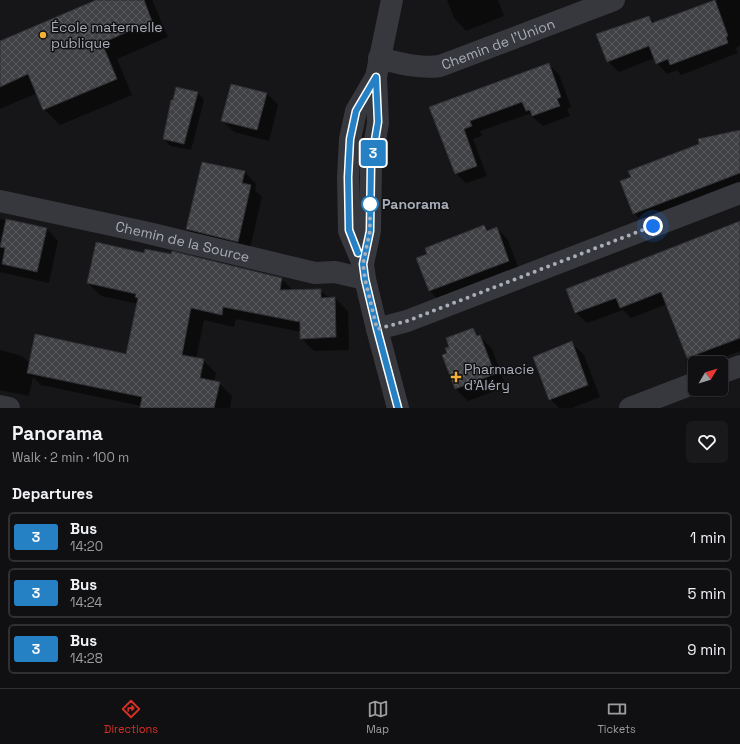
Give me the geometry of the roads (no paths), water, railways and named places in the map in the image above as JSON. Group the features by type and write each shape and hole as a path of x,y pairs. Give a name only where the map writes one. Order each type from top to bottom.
{"street":[{"path":"392,0 377,67 378,122 371,164 370,231 364,271 395,406"},
{"name":"Chemin de l'Union","path":"377,67 429,68 440,66 614,0"},
{"path":"377,329 407,321 740,193"},
{"name":"Chemin de la Source","path":"0,201 144,232 315,273 364,271"},
{"path":"728,370 740,366"},
{"path":"630,408 688,386"},
{"path":"0,406 9,408"}],"place":[{"name":"École maternelle publique","path":"43,35"},
{"name":"Panorama","path":"370,204"},
{"name":"Pharmacie d'Aléry","path":"456,377"}]}
